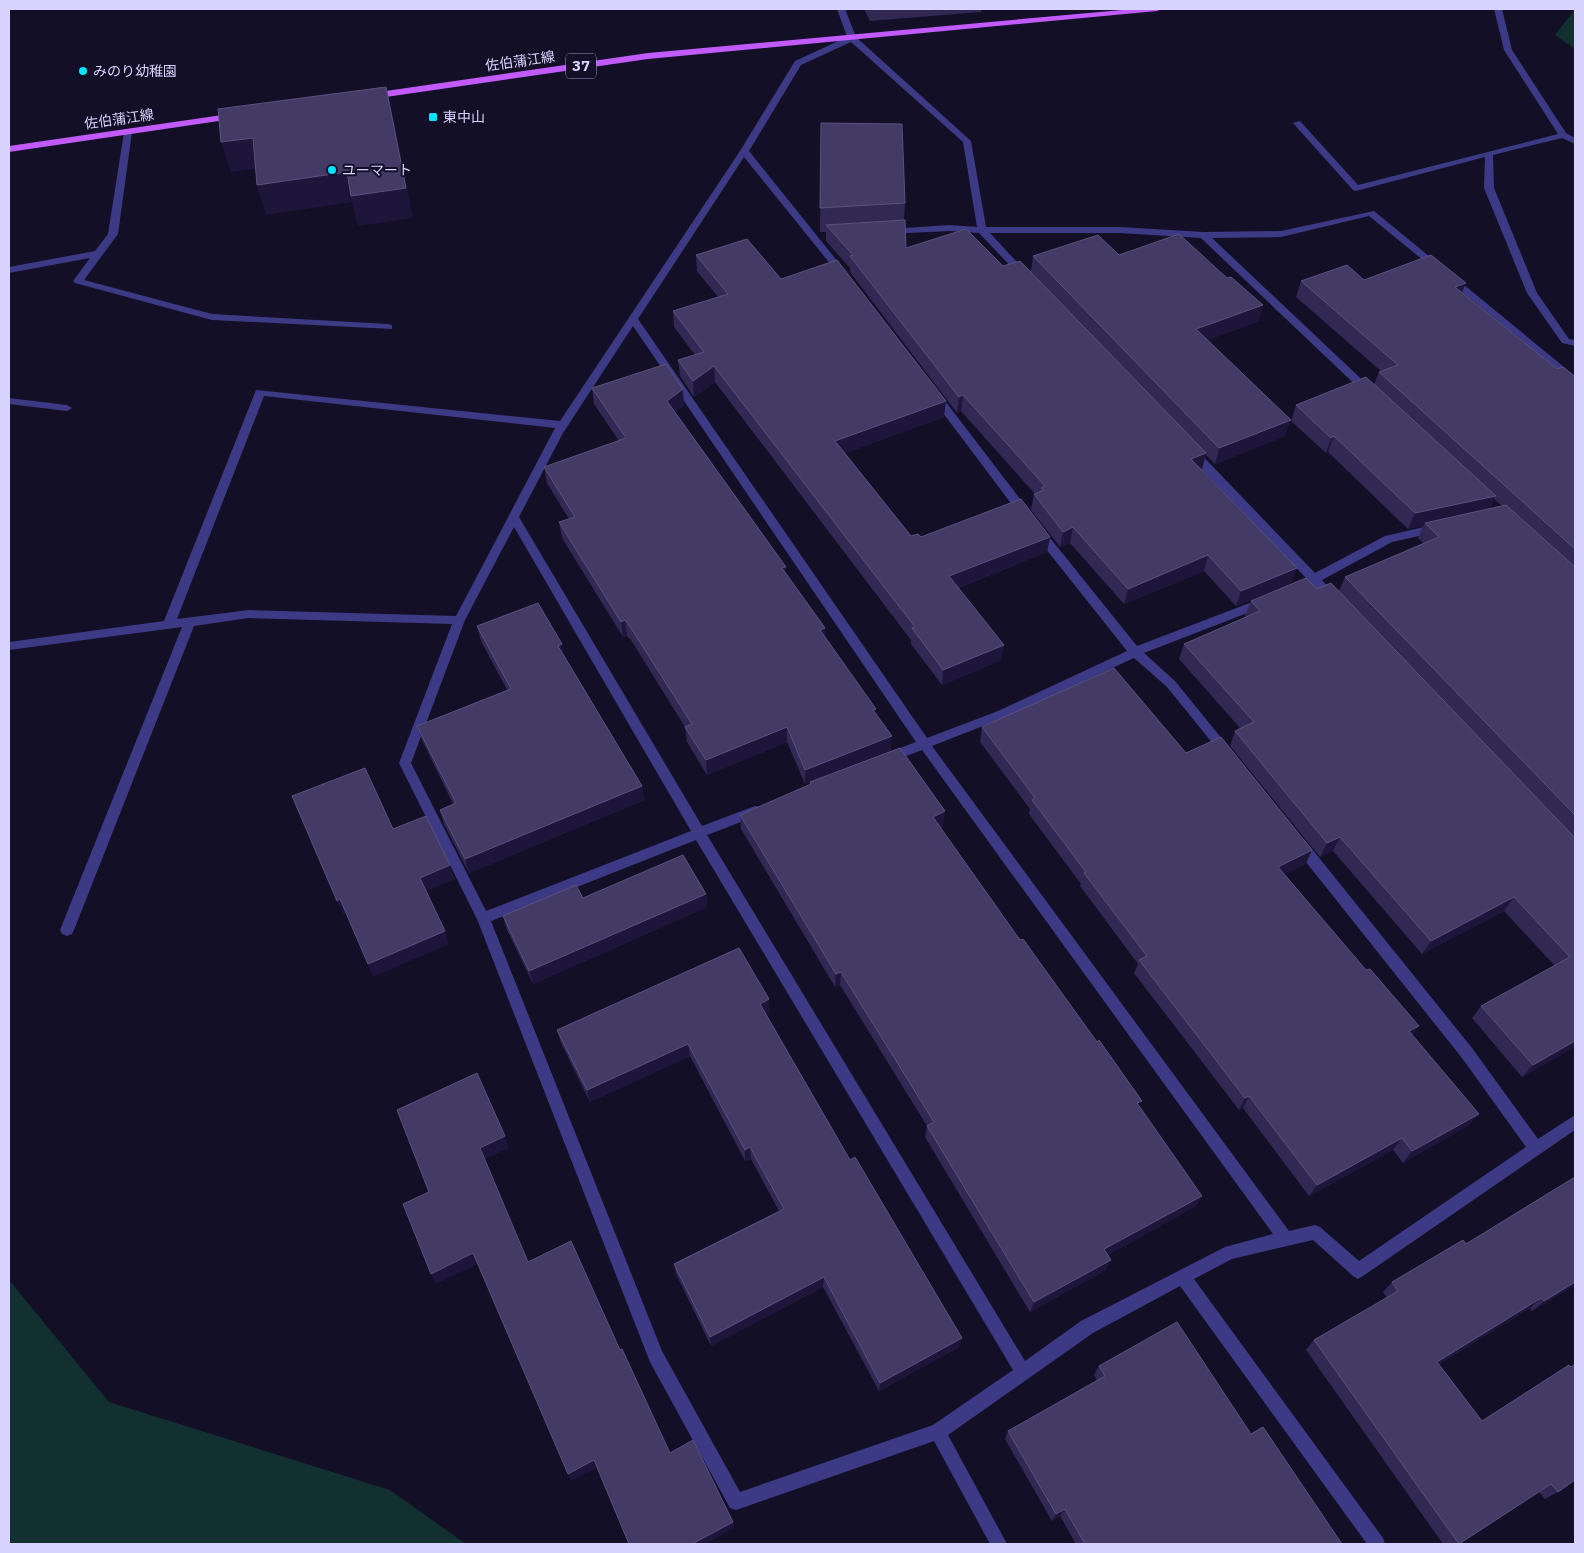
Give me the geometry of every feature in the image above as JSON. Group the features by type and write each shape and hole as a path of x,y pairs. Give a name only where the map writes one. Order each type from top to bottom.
{"main road":[{"name":"佐伯蒲江線","path":"363,98 648,56 1157,9"},
{"name":"佐伯蒲江線","path":"9,149 246,115"}],"street":[{"path":"841,9 852,38 967,141 982,230 1030,280"},
{"path":"1498,9 1508,50 1563,135 1575,141"},
{"path":"852,38 798,63 744,151 562,425 458,620 405,763 483,918 656,1356 736,1502 938,1432 1087,1327 1230,1252 1315,1232 1358,1271 1575,1122"},
{"path":"1297,123 1356,188 1563,135"},
{"path":"128,132 113,234 78,281 212,317 388,327"},
{"path":"744,151 820,237 850,284"},
{"path":"1489,154 1490,188 1532,293 1566,341 1575,343"},
{"path":"882,232 950,228 982,230 1120,230 1204,235 1281,234 1371,213 1575,381"},
{"path":"1204,235 1380,403"},
{"path":"9,270 98,254"},
{"path":"633,319 924,744 1286,1239"},
{"path":"927,385 1070,572 1135,652 1171,684 1233,761"},
{"path":"169,624 260,392 562,425"},
{"path":"9,402 67,408"},
{"path":"1185,444 1341,608"},
{"path":"513,516 699,833 1023,1372"},
{"path":"1297,588 1389,539 1445,527"},
{"path":"879,762 1002,714 1135,652 1279,596"},
{"path":"9,646 249,614 458,620"},
{"path":"68,930 190,622"},
{"path":"483,918 771,804"},
{"path":"1288,830 1467,1053 1536,1148"},
{"path":"1182,1277 1377,1544"},
{"path":"938,1432 999,1544"}],"green space":[{"path":"1575,9 1575,49 1555,35"},
{"path":"9,1280 109,1402 390,1490 466,1544 9,1544"}],"building":[{"name":"ユーマート","path":"386,87 406,188 351,196 347,172 257,185 253,138 221,142 218,109"},
{"path":"821,123 902,124 905,203 820,208"},
{"path":"905,220 906,248 966,229 1003,266 1020,261 1206,453 1191,459 1297,568 1241,591 1208,555 1128,589 1073,527 1063,532 1034,494 1044,490 1041,488 1045,486 963,395 959,397 850,256 853,255 826,225"},
{"path":"1179,234 1227,278 1231,277 1263,305 1196,329 1291,420 1219,448 1033,256 1098,235 1119,255"},
{"path":"747,239 781,279 837,260 946,401 835,441 911,536 918,534 921,537 1021,499 1050,537 949,576 1004,645 943,670 912,628 915,627 714,366 693,381 678,360 704,352 673,311 728,294 696,255"},
{"path":"1431,255 1466,283 1455,287 1557,369 1563,367 1575,377 1575,549 1379,372 1398,365 1301,281 1347,265 1364,280"},
{"path":"666,364 683,389 667,401 786,567 782,568 825,628 820,630 876,709 873,710 892,736 805,770 787,727 706,760 685,727 692,724 629,625 625,620 621,622 559,522 575,517 544,467 626,438 592,388"},
{"path":"1366,377 1496,496 1415,513 1334,436 1331,438 1296,405"},
{"path":"1506,505 1575,567 1575,815 1345,577 1439,537 1425,523"},
{"path":"1306,578 1317,589 1331,583 1575,838 1575,1041 1533,1065 1481,1006 1570,957 1514,897 1431,941 1340,837 1327,843 1235,731 1254,722 1184,644 1260,611 1251,601"},
{"path":"538,603 562,644 558,646 642,786 465,859 440,810 456,803 417,726 511,689 477,626"},
{"path":"1114,668 1186,753 1221,737 1312,850 1278,867 1366,970 1370,969 1419,1026 1409,1031 1479,1114 1412,1151 1402,1138 1317,1185 1249,1096 1245,1098 1139,960 1147,956 1084,873 1086,872 1032,800 1035,798 982,727"},
{"path":"900,748 945,811 933,817 1020,940 1023,939 1097,1042 1099,1040 1142,1101 1137,1103 1202,1196 1104,1249 1111,1260 1034,1302 927,1126 934,1122 841,972 836,974 740,815 811,784 810,782"},
{"path":"365,768 393,829 426,816 450,865 420,878 445,931 368,964 340,899 337,901 292,796"},
{"path":"683,855 706,894 529,971 503,916 576,885 583,898"},
{"path":"739,948 769,999 760,1004 850,1160 855,1157 962,1338 880,1383 824,1277 710,1337 674,1264 784,1209 750,1147 745,1150 688,1044 587,1090 557,1030"},
{"path":"477,1073 505,1136 480,1148 528,1262 571,1241 620,1350 622,1349 670,1453 693,1440 733,1522 692,1544 629,1544 594,1460 568,1474 473,1253 431,1274 403,1204 429,1192 397,1110"},
{"path":"1575,1177 1575,1282 1544,1301 1541,1298 1437,1362 1482,1421 1569,1365 1571,1367 1575,1364 1575,1480 1558,1492 1551,1484 1459,1544 1314,1340 1398,1291 1392,1282 1463,1240 1466,1244"},
{"path":"1177,1322 1251,1434 1263,1427 1342,1544 1085,1544 1065,1509 1056,1514 1008,1431 1105,1376 1099,1366"}],"place":[{"name":"みのり幼稚園","path":"83,71"},
{"name":"東中山","path":"433,117"},
{"name":"ユーマート","path":"332,170"}]}
